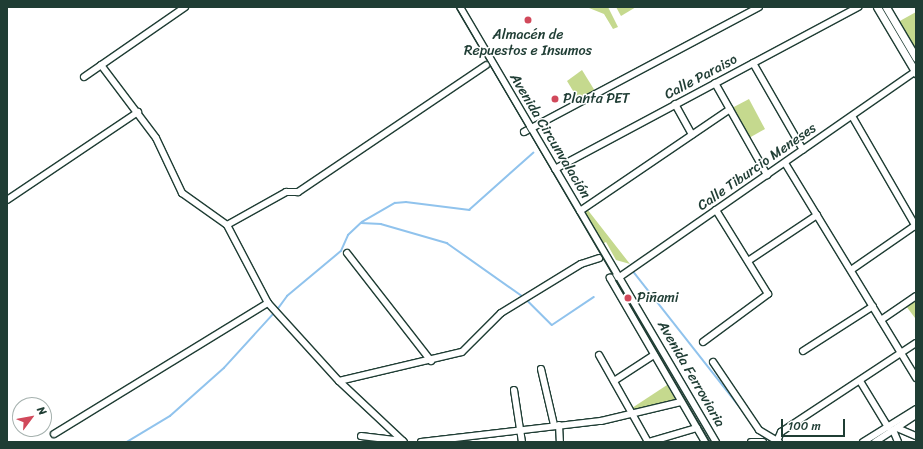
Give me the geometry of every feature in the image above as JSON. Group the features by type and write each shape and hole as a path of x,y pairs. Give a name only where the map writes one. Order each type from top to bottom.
{"main road":[{"path":"877,7 916,72"},
{"path":"886,7 916,58"}],"street":[{"path":"84,77 184,7"},
{"name":"Avenida Circunvalación","path":"460,7 530,128 621,276"},
{"path":"524,132 759,7"},
{"name":"Calle Paraiso","path":"555,169 858,7"},
{"path":"753,63 803,150"},
{"path":"228,225 286,192 304,188 486,65"},
{"path":"101,66 138,112 156,138 182,193 228,225 268,303 275,312 339,381 403,442"},
{"name":"Calle Tiburcio Meneses","path":"610,278 621,276 916,72"},
{"path":"715,83 766,175"},
{"path":"675,104 692,135"},
{"path":"580,211 730,110"},
{"path":"7,200 138,112"},
{"path":"851,270 916,226 852,116"},
{"path":"785,163 916,378"},
{"path":"703,342 768,294 716,210"},
{"path":"748,261 817,215"},
{"path":"347,253 431,361"},
{"path":"339,381 431,361 462,352 501,313 581,264 599,258"},
{"name":"Avenida Ferroviaria","path":"621,276 716,442"},
{"name":"Avenida Ferroviaria","path":"610,278 705,442"},
{"path":"881,320 916,296"},
{"path":"54,434 268,303"},
{"path":"803,351 872,306"},
{"path":"713,362 759,430 778,442 781,432 916,343"},
{"path":"599,354 649,442 697,428"},
{"path":"614,381 654,355"},
{"path":"541,369 560,442"},
{"path":"860,381 893,428 898,442"},
{"path":"514,390 522,442"},
{"path":"421,442 634,415 681,402"},
{"path":"875,442 916,409"},
{"path":"863,442 916,415"},
{"path":"893,428 916,436"},
{"path":"361,436 403,442"},
{"path":"751,442 763,442"}],"green space":[{"path":"608,7 618,27 613,29 604,14 589,8"},
{"path":"616,7 636,7 621,16"},
{"path":"916,12 916,52 898,22"},
{"path":"582,70 595,91 578,99 567,81"},
{"path":"749,99 765,129 749,138 732,108"},
{"path":"587,209 630,264 616,260 606,242 602,244 583,212"},
{"path":"916,299 916,318 915,318 906,306"},
{"path":"667,385 676,400 634,412 632,408"}],"waterway":[{"path":"362,222 395,203 406,202 469,210 533,153"},
{"path":"277,310 287,296 341,251 348,235 361,223 381,224 447,243 522,296"},
{"path":"633,271 741,408"},
{"path":"527,300 552,325 594,297"},
{"path":"127,442 170,416 224,368 274,313"},
{"path":"763,436 773,442"}],"tram line":[{"path":"456,7 710,442"}],"place":[{"name":"Almacén de Repuestos e Insumos","path":"528,20"},
{"name":"Planta PET","path":"555,99"},
{"name":"Piñami","path":"628,298"}]}
